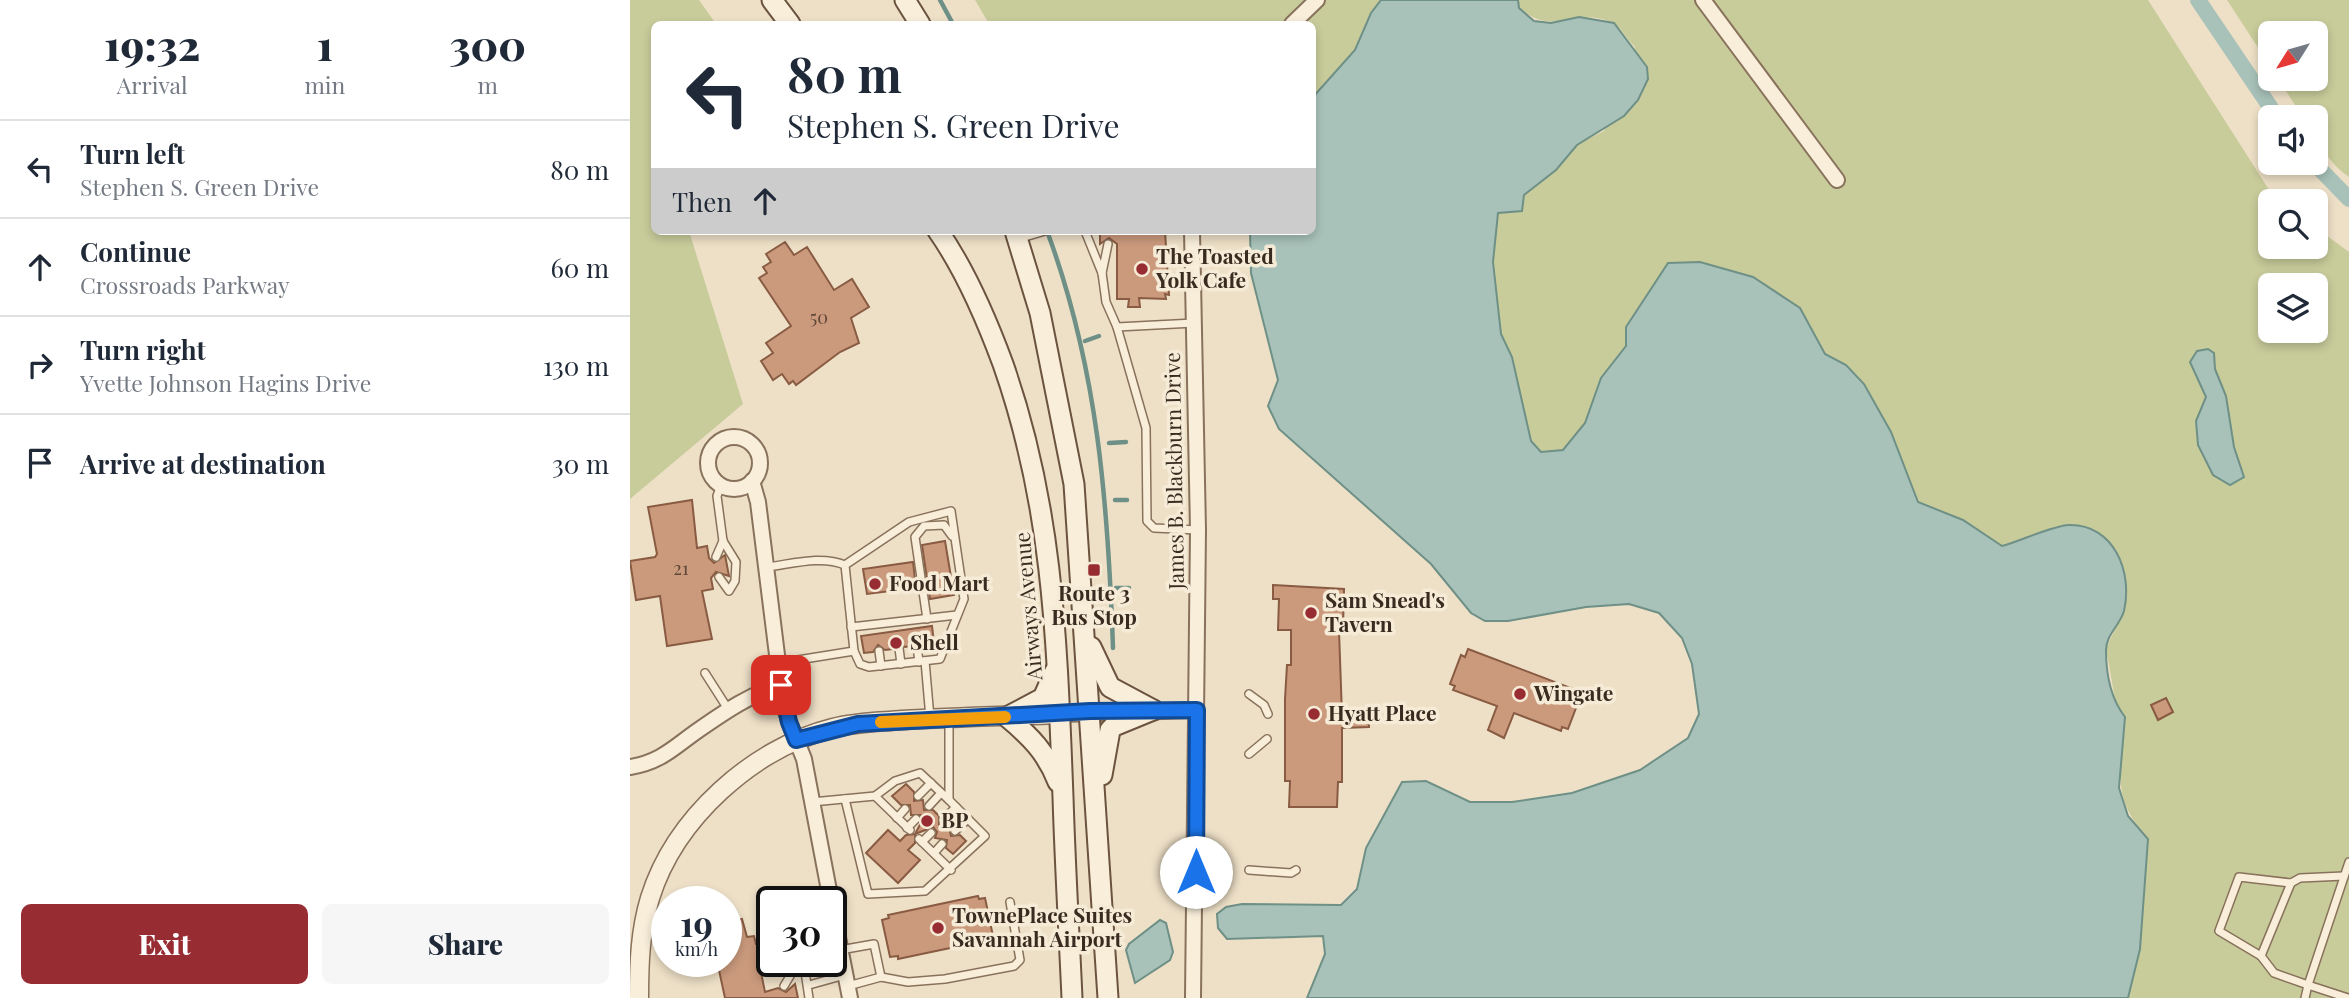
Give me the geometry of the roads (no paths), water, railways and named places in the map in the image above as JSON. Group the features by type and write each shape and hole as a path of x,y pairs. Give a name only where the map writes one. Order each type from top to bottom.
{"main road":[{"path":"772,0 788,21"},
{"path":"905,0 918,21"},
{"name":"Airways Avenue","path":"941,235 955,255 991,331 1028,442 1048,543 1061,714 1072,998"},
{"path":"1016,235 1040,313 1065,427 1074,484 1108,998"},
{"path":"1085,635 1110,687 1153,710"},
{"path":"1057,667 1044,698 1007,717 1034,739 1050,761 1063,796"},
{"path":"1095,817 1110,730 1153,710"}],"street":[{"path":"1296,21 1317,0"},
{"path":"1703,0 1837,180"},
{"name":"James B. Blackburn Drive","path":"1192,235 1198,530 1193,998"},
{"path":"734,437 751,443 759,456 757,474 752,481 733,489 721,485 709,470 710,452 716,445 734,437"},
{"path":"752,481 758,502 781,685 789,722 804,758 828,886"},
{"path":"630,767 651,764 728,709 762,691 781,685"},
{"path":"639,998 642,930 651,896 678,842 721,790 796,740 858,724 1090,711 1197,710"}],"lane":[{"path":"1087,235 1102,273 1106,302 1117,327 1146,428 1147,521 1154,528 1198,530"},
{"path":"1102,273 1108,244"},
{"path":"1117,327 1194,323"},
{"path":"719,577 729,591 735,581 736,562 723,541 717,496 721,485"},
{"path":"951,511 964,599 940,659 881,666 860,664 854,651 845,565 909,522 951,511"},
{"path":"927,619 915,537 924,526 939,524 949,530 956,543"},
{"path":"716,557 723,541"},
{"path":"767,567 820,560 834,560 845,565"},
{"path":"851,627 895,622 914,624 927,619 957,615"},
{"path":"895,622 897,631"},
{"path":"876,625 877,634"},
{"path":"917,646 922,661 930,719"},
{"path":"899,648 901,664"},
{"path":"779,663 854,651"},
{"path":"879,651 881,666"},
{"path":"705,673 728,709"},
{"path":"1249,694 1264,705 1268,714"},
{"path":"949,718 949,800"},
{"path":"1249,754 1268,739"},
{"path":"812,802 875,796 895,781 920,774 985,836 925,891 868,894 845,799"},
{"path":"918,796 931,783"},
{"path":"929,806 941,793"},
{"path":"875,796 909,829 916,819"},
{"path":"943,820 956,807"},
{"path":"897,818 905,809"},
{"path":"955,831 968,819"},
{"path":"930,833 920,840 951,870"},
{"path":"934,853 942,845"},
{"path":"2305,998 2349,862"},
{"path":"1249,870 1291,873 1296,870"},
{"path":"2344,876 2301,878 2291,883 2239,877 2218,931 2261,957 2274,973 2348,998"},
{"path":"2261,957 2291,883"},
{"path":"809,985 848,986 881,977 908,982 945,979 1014,966 1020,960 1010,902"},
{"path":"847,952 874,944 881,977"},
{"path":"785,986 790,977"},
{"path":"807,977 809,998"}],"water":[{"path":"1381,0 1518,0 1519,8 1534,21 1551,23 1579,17 1614,23 1647,67 1648,79 1638,100 1624,116 1577,145 1556,170 1524,195 1522,211 1498,213 1493,262 1501,334 1512,357 1531,441 1541,452 1563,450 1585,423 1601,378 1626,346 1626,327 1668,263 1700,262 1753,277 1800,308 1825,354 1846,365 1864,384 1891,432 1918,502 1963,520 2002,546 2069,525 2085,527 2109,541 2117,553 2126,581 2124,611 2108,640 2106,650 2110,685 2125,717 2119,788 2128,816 2148,839 2140,949 2128,998 1307,998 1325,954 1323,936 1227,939 1218,928 1217,914 1226,907 1242,904 1341,905 1357,889 1366,848 1402,782 1426,781 1470,802 1512,802 1572,793 1640,770 1688,738 1699,714 1692,664 1682,638 1659,613 1629,604 1586,607 1508,621 1485,621 1471,613 1431,564 1279,429 1268,406 1278,380 1251,273 1250,235 1316,235 1316,94 1355,50 1371,13"},
{"path":"2208,349 2214,353 2215,369 2226,396 2234,447 2244,477 2230,485 2213,475 2198,445 2196,421 2206,397 2190,362 2197,351"},
{"path":"1160,920 1166,923 1173,952 1170,960 1135,983 1126,950 1129,944"}],"waterway":[{"path":"940,0 951,21"},
{"path":"2198,0 2269,105"},
{"path":"2326,175 2349,199"},
{"path":"1048,235 1064,282 1089,385 1108,541 1113,648"},
{"path":"1085,341 1099,336"},
{"path":"1109,443 1126,442"},
{"path":"1115,500 1127,500"},
{"path":"1116,588 1129,588"}],"place":[{"name":"The Toasted Yolk Cafe","path":"1142,269"},
{"name":"Route 3 Bus Stop","path":"1094,570"},
{"name":"Food Mart","path":"875,584"},
{"name":"Sam Snead's Tavern","path":"1311,613"},
{"name":"Shell","path":"896,643"},
{"name":"Wingate","path":"1520,694"},
{"name":"Hyatt Place","path":"1314,714"},
{"name":"BP","path":"927,821"},
{"name":"TownePlace Suites Savannah Airport","path":"938,928"}]}
